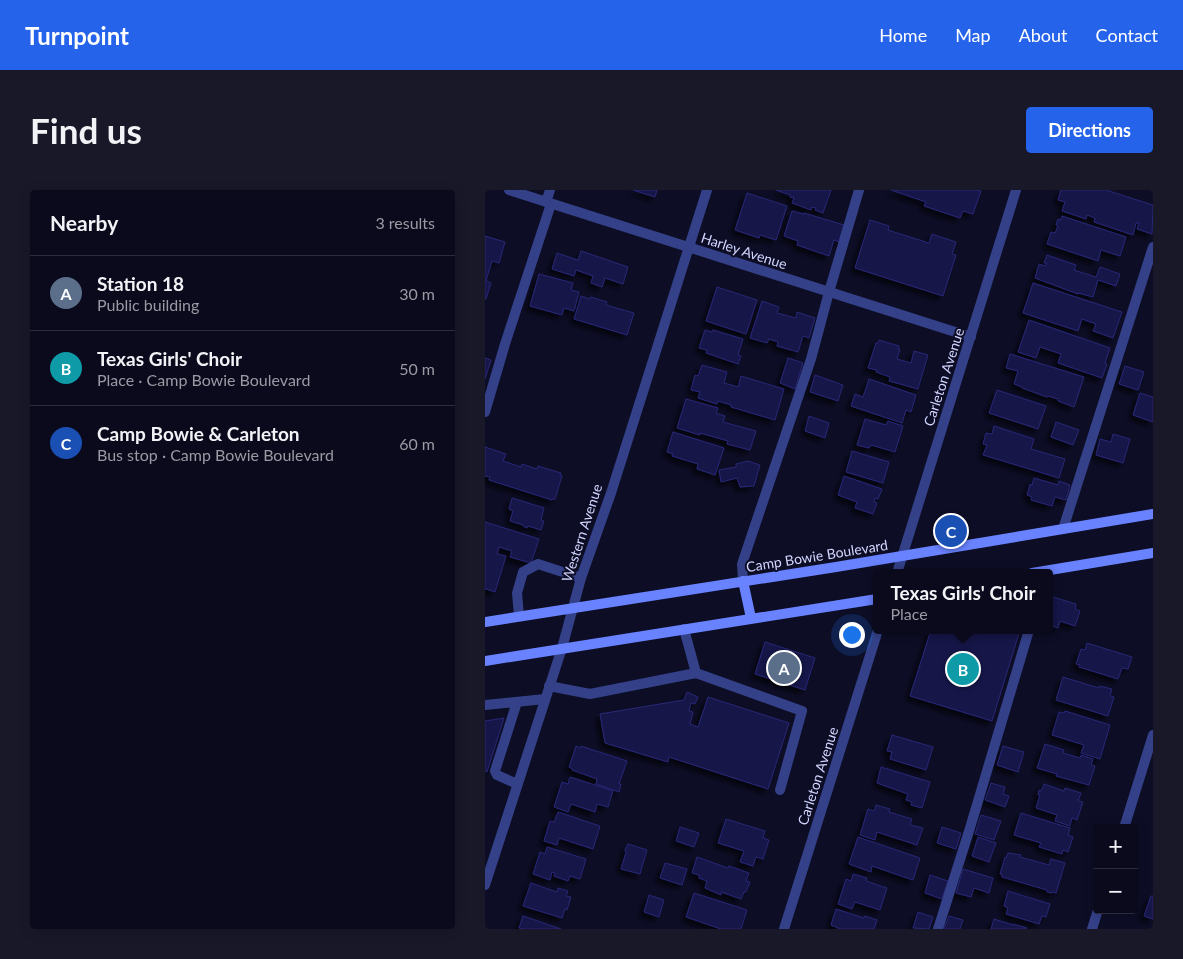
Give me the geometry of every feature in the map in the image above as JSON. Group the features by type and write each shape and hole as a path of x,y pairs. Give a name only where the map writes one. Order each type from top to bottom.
{"main road":[{"name":"Camp Bowie Boulevard","path":"485,622 836,568 1153,514"},
{"path":"1053,570 1153,553"},
{"path":"743,581 751,618"},
{"path":"485,660 873,600"}],"street":[{"name":"Harley Avenue","path":"509,190 971,337"},
{"path":"485,412 529,272 549,203 550,190"},
{"name":"Western Avenue","path":"485,885 561,648 581,578 611,493 707,190"},
{"path":"743,581 742,564 811,359 859,190"},
{"name":"Carleton Avenue","path":"898,569 1016,190"},
{"path":"1063,529 1153,248"},
{"path":"519,616 517,593 523,572 538,564 581,578"},
{"path":"684,629 696,673"},
{"name":"Carleton Avenue","path":"784,929 877,634"},
{"path":"937,929 970,828 1028,634"},
{"path":"549,686 590,694 696,673 802,711 780,790"},
{"path":"485,704 545,699"},
{"path":"517,702 495,771 497,775 517,784"},
{"path":"1125,824 1153,735"},
{"path":"1092,929 1097,914"}],"building":[{"path":"633,190 657,190 655,197"},
{"path":"776,190 831,190 823,213 815,210 816,208 812,207 811,210 792,203 794,198"},
{"path":"891,190 981,191 973,214 963,211 960,218 924,206 926,202"},
{"path":"1061,190 1106,190 1153,205 1152,234 1137,229 1139,223 1136,223 1133,235 1094,222 1095,218 1087,215 1086,219 1062,211 1065,202 1058,200"},
{"path":"747,193 787,206 776,240 760,235 759,238 735,230"},
{"path":"792,211 844,225 839,242 834,240 829,256 797,245 798,241 784,236"},
{"path":"1062,216 1126,237 1120,256 1101,250 1098,261 1047,244 1051,232 1055,233 1058,219 1061,220"},
{"path":"870,220 889,226 888,230 929,243 932,234 956,242 952,254 956,255 943,296 855,268"},
{"path":"485,236 505,242 499,263 492,261 486,281 491,283 486,299 485,299"},
{"path":"581,251 628,267 623,284 605,278 602,287 591,283 593,276 576,270 574,276 552,269 557,253 578,260"},
{"path":"1047,255 1076,265 1074,270 1096,277 1100,267 1120,274 1116,286 1098,280 1093,297 1078,294 1035,278 1039,264 1045,266 1047,263 1044,263"},
{"path":"539,274 573,283 571,290 579,292 574,311 564,308 562,315 530,306"},
{"path":"1033,283 1122,312 1113,338 1093,331 1096,324 1082,319 1078,331 1023,313"},
{"path":"717,287 757,300 746,334 706,321"},
{"path":"581,296 607,302 606,305 634,313 627,335 574,319"},
{"path":"762,301 779,307 777,313 796,318 797,312 815,318 809,338 803,336 798,352 777,346 778,342 769,339 767,343 750,338"},
{"path":"1029,320 1110,348 1102,378 1058,363 1061,354 1040,347 1036,358 1018,352"},
{"path":"705,330 712,332 713,330 743,339 738,355 741,356 738,364 706,353 707,350 699,348"},
{"path":"879,340 899,346 897,359 911,363 914,351 928,355 918,389 889,381 890,377 876,372 877,370 868,368 876,343"},
{"path":"1010,354 1084,377 1074,407 1058,401 1058,399 1047,397 1014,384 1018,371 1006,368"},
{"path":"485,358 491,360 485,379"},
{"path":"788,358 803,363 795,389 780,383"},
{"path":"702,365 727,372 724,383 738,387 741,376 784,389 775,420 731,407 731,405 718,401 717,404 698,398 700,392 691,390 695,375 698,376"},
{"path":"1125,366 1144,372 1138,390 1119,384"},
{"path":"815,375 843,385 838,401 810,392"},
{"path":"869,379 916,395 911,412 906,410 902,423 851,406 855,394 863,397"},
{"path":"997,390 1046,406 1038,429 989,413"},
{"path":"1140,393 1153,397 1153,422 1133,415"},
{"path":"686,399 718,408 716,413 725,416 723,422 756,431 750,450 727,444 728,441 677,428"},
{"path":"809,416 829,423 825,438 805,431"},
{"path":"865,419 886,425 888,421 903,426 895,452 871,445 869,448 857,445"},
{"path":"1056,422 1079,430 1073,445 1051,437"},
{"path":"994,426 1034,439 1031,449 1065,459 1059,478 983,455 987,445 983,444 986,433 992,434"},
{"path":"673,432 724,448 715,475 697,469 698,464 672,456 673,454 667,452"},
{"path":"1113,434 1130,439 1123,463 1096,455 1100,439 1111,442"},
{"path":"485,447 506,454 503,461 521,467 522,464 537,469 538,466 561,473 560,475 562,476 555,499 552,500 489,480 490,477 485,476"},
{"path":"852,451 889,462 883,483 846,472"},
{"path":"748,461 760,465 754,486 740,487 737,478 721,482 719,470 736,467 736,464"},
{"path":"844,476 882,489 878,499 875,498 874,502 877,503 873,514 855,508 857,502 838,495"},
{"path":"1034,478 1058,485 1059,481 1070,485 1066,500 1055,497 1052,506 1031,500 1032,497 1027,495"},
{"path":"512,498 544,508 541,520 544,521 541,530 528,526 527,528 510,521 513,511 509,509"},
{"path":"485,522 539,539 531,563 510,557 512,551 499,547 497,554 506,556 495,592 485,590"},
{"path":"1053,597 1076,604 1075,609 1080,611 1075,626 1060,621 1058,628 1053,626"},
{"path":"930,634 1019,634 992,721 910,696"},
{"path":"765,642 815,658 805,690 755,674"},
{"path":"1087,643 1132,657 1128,669 1122,668 1118,679 1079,667 1080,665 1076,664 1081,649 1085,650"},
{"path":"1063,677 1099,688 1100,686 1112,689 1110,696 1114,697 1108,716 1056,700"},
{"path":"687,692 698,697 695,704 691,703 689,711 693,712 690,724 698,727 708,697 789,723 768,789 669,757 668,762 605,743 600,714 684,700"},
{"path":"1065,711 1110,725 1100,759 1081,753 1084,745 1052,735 1059,712 1064,713"},
{"path":"504,718 487,772 485,771 485,721"},
{"path":"892,735 933,747 926,770 890,759 892,752 887,751"},
{"path":"1045,744 1064,750 1063,753 1080,758 1081,755 1093,759 1091,765 1095,766 1089,785 1056,776 1057,774 1037,768"},
{"path":"576,746 627,761 619,784 621,784 619,792 596,784 597,779 572,770 569,767"},
{"path":"1003,746 1024,752 1018,772 997,765"},
{"path":"881,767 930,782 922,808 911,805 912,802 906,800 908,794 877,783"},
{"path":"570,777 613,791 608,807 597,804 595,812 571,804 568,812 554,807 562,782 568,784"},
{"path":"991,783 1005,787 1003,794 1009,796 1005,807 985,800"},
{"path":"1044,784 1064,791 1065,788 1081,793 1078,801 1083,802 1077,820 1072,818 1070,826 1055,821 1057,815 1036,808 1040,795 1038,795 1039,790 1041,791"},
{"path":"876,805 890,809 889,812 912,819 910,825 923,828 917,845 877,832 875,840 860,835 868,809 874,811"},
{"path":"558,812 600,826 593,849 559,838 557,845 544,841 550,821 554,822"},
{"path":"1021,813 1070,828 1068,835 1073,837 1068,852 1063,850 1062,854 1039,847 1041,843 1014,835"},
{"path":"981,815 1001,821 994,840 975,834"},
{"path":"726,819 765,831 763,838 769,840 763,859 756,857 753,866 740,862 744,851 718,843"},
{"path":"680,827 699,833 694,847 676,841"},
{"path":"942,827 961,833 956,849 937,843"},
{"path":"858,837 920,858 913,880 872,866 871,872 849,864"},
{"path":"978,837 996,843 989,862 972,856"},
{"path":"628,844 647,850 640,874 621,869"},
{"path":"547,847 586,859 580,879 570,876 568,881 554,876 555,873 552,872 550,880 533,874 540,852 545,854"},
{"path":"1008,853 1021,855 1020,857 1049,865 1051,859 1065,863 1056,893 1047,892 1047,890 1002,877 1002,874 1000,874"},
{"path":"697,857 749,873 746,881 750,882 741,899 721,892 721,895 705,888 707,881 699,878 699,875 692,873"},
{"path":"665,863 687,869 682,885 660,878"},
{"path":"963,869 993,878 989,893 974,888 971,897 956,893"},
{"path":"853,874 867,878 866,881 887,888 880,910 855,902 852,909 838,904 846,879 851,881"},
{"path":"930,875 948,881 942,899 925,893"},
{"path":"531,883 557,892 558,888 568,891 566,896 571,897 562,918 523,906"},
{"path":"1008,891 1050,904 1046,917 1042,916 1039,924 1006,914 1008,908 1004,906"},
{"path":"694,893 747,910 741,929 721,929 686,917"},
{"path":"649,895 664,900 659,917 644,912"},
{"path":"1151,896 1153,896 1153,919 1144,916"},
{"path":"836,909 877,920 874,929 838,929 831,925"},
{"path":"918,912 933,917 929,929 913,928"},
{"path":"523,916 561,929 519,928"},
{"path":"949,916 963,920 960,929 944,929"},
{"path":"994,919 1013,925 1027,928 991,929"}],"place":[{"name":"Camp Bowie & Carleton","path":"951,531"},
{"name":"Station 18","path":"784,668"},
{"name":"Texas Girls' Choir","path":"963,669"}]}
